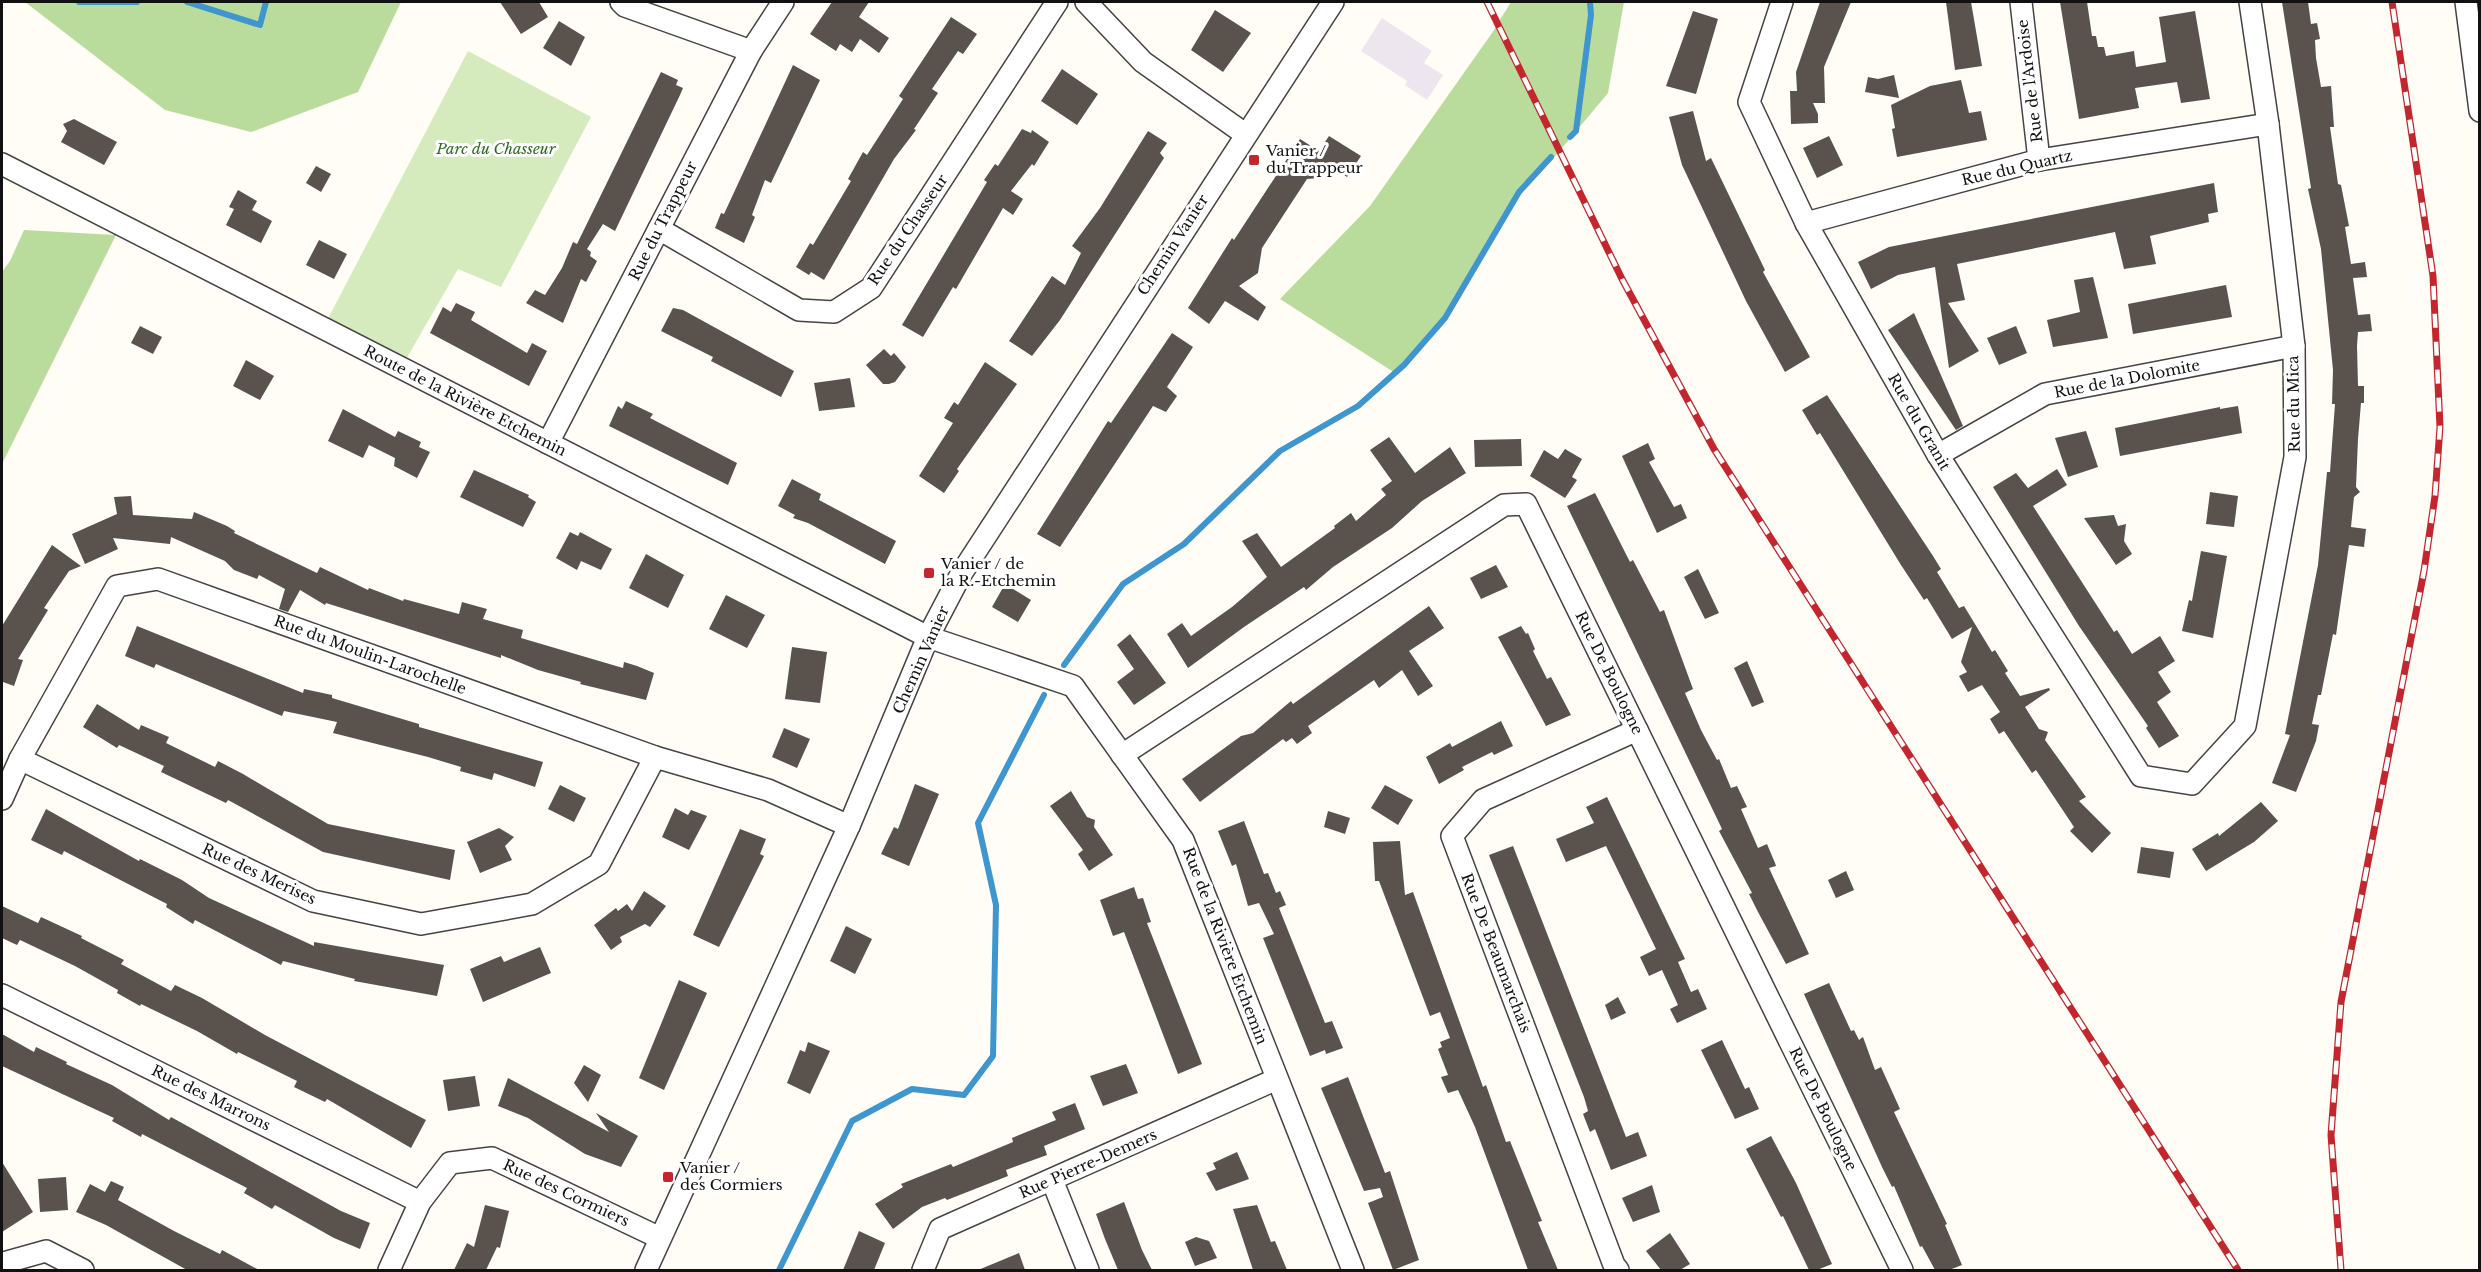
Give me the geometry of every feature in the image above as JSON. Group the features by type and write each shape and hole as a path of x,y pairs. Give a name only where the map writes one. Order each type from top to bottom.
{"street":[{"path":"621,2 625,6 751,51"},
{"name":"Rue du Trappeur","path":"548,443 751,51 783,2"},
{"name":"Rue du Chasseur","path":"659,229 799,310 834,312 871,288 1058,2"},
{"path":"1086,2 1143,62 1245,134"},
{"name":"Chemin Vanier","path":"646,1270 849,826 928,637 961,574 1332,2"},
{"name":"Rue du Granit","path":"1782,2 1749,102 1806,223 1938,455 2141,776 2192,784"},
{"name":"Rue de l'Ardoise","path":"2021,2 2039,160"},
{"name":"Rue du Mica","path":"2192,784 2246,726 2295,457 2294,346 2268,124 2250,2"},
{"path":"2471,16 2480,111"},
{"name":"Rue du Quartz","path":"1806,223 2039,160 2268,124"},
{"name":"Route de la Rivière Etchemin","path":"2,164 928,637"},
{"name":"Rue de la Dolomite","path":"1938,455 2045,394 2294,346"},
{"name":"Rue De Boulogne","path":"1122,755 1504,505 1526,504 1902,1270"},
{"name":"Rue du Moulin-Larochelle","path":"2,799 20,759 117,586 158,579 655,757 768,790 849,826"},
{"name":"Rue de la Rivière Etchemin","path":"928,637 1073,686 1184,840 1353,1270"},
{"name":"Rue De Beaumarchais","path":"1618,1270 1452,836 1483,800 1637,730"},
{"name":"Rue des Merises","path":"20,759 313,901 421,924 532,903 599,864 655,757"},
{"name":"Rue des Marrons","path":"2,995 420,1202"},
{"name":"Rue Pierre-Demers","path":"923,1270 940,1229 1277,1079"},
{"name":"Rue des Cormiers","path":"390,1270 420,1202 450,1163 492,1158 660,1238"},
{"path":"1052,1180 1088,1270"},
{"path":"2,1267 3,1263 46,1251 84,1270"}],"shaded area":[{"path":"1382,18 1432,51 1424,63 1443,75 1427,100 1405,85 1407,81 1361,51"}],"green space":[{"path":"25,2 401,2 358,92 251,132 165,110"},
{"path":"1511,2 1624,2 1608,93 1552,160 1519,192 1445,318 1395,373 1280,299 1370,206 1492,33"},
{"name":"Parc du Chasseur","path":"468,51 591,117 501,287 458,269 401,368 323,328"},
{"path":"24,230 116,235 2,464 2,272 10,261"}],"building":[{"path":"500,2 539,2 548,17 521,34"},
{"path":"832,2 869,2 859,17 889,38 879,53 860,39 852,52 840,44 836,51 810,34"},
{"path":"1820,2 1851,2 1824,67 1825,103 1813,103 1818,114 1818,123 1791,124 1790,91 1797,91 1796,72"},
{"path":"1946,2 1971,2 1982,66 1955,70"},
{"path":"2060,2 2087,2 2092,36 2096,36 2098,47 2104,47 2106,56 2134,51 2136,67 2166,62 2159,17 2195,11 2210,99 2181,103 2177,82 2135,88 2139,108 2079,119"},
{"path":"2282,2 2308,2 2311,24 2317,23 2320,39 2315,40 2316,58 2321,87 2331,86 2334,127 2330,127 2338,184 2341,185 2349,226 2345,227 2351,264 2365,262 2367,277 2353,278 2358,315 2370,314 2372,331 2358,332 2357,346 2358,386 2364,386 2364,403 2361,403 2358,439 2356,487 2360,492 2354,497 2351,527 2366,529 2364,547 2349,545 2336,635 2333,634 2321,695 2318,695 2312,724 2319,725 2316,741 2296,792 2272,783 2290,735 2285,734 2318,565 2327,472 2330,472 2335,404 2332,404 2333,370 2321,249 2308,189 2311,188"},
{"path":"1215,10 1251,33 1223,72 1191,50"},
{"path":"1693,11 1718,19 1696,94 1666,86"},
{"path":"951,17 977,34 963,54 958,51 932,89 938,93 914,129 916,130 894,159 824,280 811,272 809,275 796,267 810,243 813,245 851,181 848,179 863,152 867,155 903,99 899,96"},
{"path":"559,21 585,37 571,66 543,48"},
{"path":"793,65 820,80 771,183 765,180 752,215 755,217 744,243 715,228 721,213 724,214"},
{"path":"1062,69 1098,94 1077,125 1041,101"},
{"path":"661,72 678,80 676,85 683,88 615,231 603,224 587,249 591,252 590,256 597,261 586,282 581,279 563,323 526,303 535,290 545,295 562,268 573,242 577,244"},
{"path":"1894,75 1899,98 1865,92 1868,77 1878,79"},
{"path":"1961,80 1969,113 1981,111 1987,140 1897,157 1891,105 1930,86"},
{"path":"1693,111 1706,161 1711,158 1765,270 1763,272 1810,357 1785,372 1746,301 1682,165 1669,117"},
{"path":"74,119 117,142 104,165 61,142 67,131 63,124"},
{"path":"1022,129 1031,133 1032,130 1049,142 1034,166 1032,164 1011,191 1023,199 1013,215 1003,208 956,289 953,287 923,337 902,325 987,182 984,180 995,164 998,166"},
{"path":"1148,131 1167,143 1160,153 1164,158 1060,320 1032,356 1009,341 1052,276 1065,285 1081,253 1072,246 1100,208"},
{"path":"1329,136 1361,156 1347,177 1329,164 1320,178 1307,179 1262,248 1258,273 1239,286 1266,307 1258,321 1225,301 1209,324 1188,308 1232,238 1234,240 1300,139 1319,151"},
{"path":"1829,136 1843,165 1817,178 1803,148"},
{"path":"316,166 331,174 321,192 306,183"},
{"path":"2214,183 2218,212 2208,214 2209,222 2150,236 2156,264 2124,269 2115,232 1957,264 1965,300 1948,303 1979,351 1949,368 1935,267 1898,275 1871,289 1858,262 1889,247"},
{"path":"238,190 257,201 252,210 272,221 261,243 226,225 234,209 229,207"},
{"path":"319,240 347,254 334,279 306,265"},
{"path":"2093,277 2108,338 2053,347 2047,320 2080,312 2074,280"},
{"path":"2226,285 2232,317 2133,334 2128,304"},
{"path":"456,303 475,312 471,320 527,353 532,343 547,351 529,386 430,333 443,307 451,312"},
{"path":"673,308 683,310 794,371 781,397 711,361 713,357 661,331"},
{"path":"1914,313 1963,426 1956,430 1888,330"},
{"path":"140,326 162,337 153,354 131,343"},
{"path":"2016,326 2027,353 1999,365 1987,338"},
{"path":"1172,333 1193,347 1167,387 1177,396 1166,412 1153,406 1060,547 1037,534 1108,421 1111,423"},
{"path":"884,349 891,356 894,353 906,367 895,382 889,384 883,384 866,365"},
{"path":"246,360 274,376 260,400 233,386"},
{"path":"985,362 1017,384 957,469 959,471 944,493 919,476 953,423 944,418 954,402 958,405"},
{"path":"850,378 855,407 819,411 814,383"},
{"path":"1827,395 1933,556 1941,569 1937,572 1959,608 1964,606 1992,652 1995,650 2008,671 2005,673 2020,696 2049,688 2050,690 2025,707 2039,729 2048,732 2045,740 2086,797 2079,801 2111,833 2092,853 2070,831 2074,827 2036,770 2032,773 2004,731 1999,734 1990,719 2000,712 1982,685 1968,692 1959,676 1967,672 1961,662 1972,627 1952,639 1927,598 1924,600 1901,565 1820,433 1817,435 1802,410"},
{"path":"626,401 653,414 650,418 737,463 728,485 609,426 618,406 622,409"},
{"path":"2238,406 2242,433 2120,456 2115,428 2220,407 2220,409"},
{"path":"343,409 395,437 398,431 421,442 419,447 430,452 417,478 394,466 395,458 369,445 363,458 328,441"},
{"path":"2086,431 2098,467 2068,477 2055,438"},
{"path":"1389,437 1415,473 1450,447 1466,473 1422,501 1392,528 1333,567 1306,590 1304,587 1188,668 1167,634 1182,623 1191,636 1232,607 1267,577 1242,541 1257,533 1281,567 1335,528 1334,526 1351,513 1356,521 1386,495 1381,489 1392,481 1370,450"},
{"path":"1521,439 1522,466 1475,467 1474,440"},
{"path":"1648,443 1655,459 1649,462 1674,507 1681,504 1687,518 1657,533 1622,456"},
{"path":"1565,449 1582,459 1572,477 1577,480 1565,498 1530,476 1544,450 1558,459"},
{"path":"2057,469 2067,485 2033,506 2114,632 2117,630 2132,654 2160,636 2175,661 2158,672 2171,692 2157,702 2179,736 2159,748 2146,728 2148,726 2079,626 1993,487 2016,473 2028,488"},
{"path":"474,470 529,495 528,497 536,502 523,527 460,497"},
{"path":"792,479 821,494 819,500 896,541 885,564 808,523 793,518 795,515 778,506"},
{"path":"2210,492 2238,496 2234,527 2206,524"},
{"path":"1595,493 1630,562 1633,560 1660,612 1664,610 1693,689 1685,693 1701,730 1717,760 1719,759 1731,788 1737,786 1747,807 1741,809 1758,848 1767,844 1775,863 1776,866 1769,868 1809,954 1786,964 1749,894 1752,893 1719,831 1722,829 1567,506"},
{"path":"131,496 133,515 192,519 194,512 227,526 235,531 234,533 317,573 320,567 368,590 369,588 403,601 404,599 459,614 462,602 487,609 483,619 523,630 521,638 623,668 624,662 637,666 654,673 646,700 580,684 581,682 538,670 501,655 501,658 326,603 325,605 300,590 288,612 279,609 285,589 259,575 257,579 234,570 225,561 171,537 170,544 113,538 118,549 85,564 72,534 117,514 114,497"},
{"path":"2114,515 2118,526 2126,524 2124,541 2132,554 2116,565 2084,518"},
{"path":"570,532 578,536 580,532 612,549 601,570 581,561 577,570 556,558"},
{"path":"52,545 81,566 69,571 44,608 48,610 18,659 23,660 14,686 3,682 2,685 2,626"},
{"path":"2201,551 2227,556 2213,638 2182,631 2189,600 2192,601"},
{"path":"646,554 684,575 668,608 629,588"},
{"path":"1496,565 1508,587 1481,599 1470,578"},
{"path":"1698,569 1719,613 1705,619 1684,577"},
{"path":"1005,584 1031,600 1018,622 992,607"},
{"path":"726,595 765,615 747,648 709,629"},
{"path":"1429,606 1444,628 1409,651 1433,686 1418,696 1402,670 1379,688 1374,680 1308,726 1312,733 1297,744 1292,738 1286,742 1283,739 1200,802 1182,779 1241,736 1253,733 1291,701 1293,704"},
{"path":"137,626 303,693 304,689 332,695 332,698 419,724 419,727 543,762 535,787 494,773 492,780 460,771 461,767 428,757 333,733 337,722 284,711 282,716 156,664 154,668 125,656"},
{"path":"1521,626 1526,634 1528,633 1535,649 1533,651 1547,679 1551,677 1571,715 1546,726 1498,637"},
{"path":"1130,634 1166,683 1134,705 1117,682 1134,669 1117,645"},
{"path":"792,647 827,652 820,703 785,699"},
{"path":"1747,661 1764,702 1752,707 1734,668"},
{"path":"97,704 139,730 141,725 169,737 166,743 215,767 218,761 328,824 455,850 450,880 323,852 228,800 226,803 161,772 164,766 119,745 117,748 83,727"},
{"path":"1501,721 1513,746 1494,755 1492,752 1462,767 1464,770 1439,784 1426,757 1450,743 1452,747"},
{"path":"784,728 810,739 797,768 772,757"},
{"path":"915,784 939,794 909,866 881,854 894,827 898,829"},
{"path":"560,785 586,798 574,822 548,809"},
{"path":"1385,785 1413,800 1398,825 1371,808"},
{"path":"1071,791 1087,817 1095,820 1094,827 1113,855 1089,871 1078,854 1083,850 1050,806"},
{"path":"1607,797 1685,959 1678,962 1691,992 1698,989 1707,1009 1677,1023 1670,1009 1678,1005 1662,970 1649,976 1640,957 1656,949 1606,846 1566,862 1556,839 1594,823 1586,807"},
{"path":"2261,802 2278,821 2254,842 2206,871 2192,849 2218,833 2219,836"},
{"path":"675,808 688,815 691,810 707,816 689,850 662,837"},
{"path":"46,809 139,861 140,859 182,880 209,898 314,946 314,942 444,965 437,996 354,981 355,979 283,961 281,965 195,920 193,924 166,907 167,904 64,851 62,855 31,840"},
{"path":"1328,811 1350,818 1345,834 1324,827"},
{"path":"1244,821 1264,874 1268,873 1276,893 1280,891 1286,905 1279,908 1325,1023 1332,1021 1343,1048 1326,1054 1325,1050 1310,1056 1263,938 1274,934 1259,903 1248,906 1236,864 1232,866 1218,831"},
{"path":"499,828 514,837 505,846 512,860 480,873 467,842"},
{"path":"740,829 766,839 760,854 764,856 719,947 693,935"},
{"path":"1400,841 1405,895 1413,892 1483,1087 1486,1085 1506,1142 1510,1141 1542,1221 1538,1222 1558,1270 1528,1270 1475,1127 1458,1090 1448,1093 1441,1077 1448,1075 1438,1049 1442,1047 1440,1042 1450,1038 1440,1012 1430,1016 1379,881 1375,881 1373,842"},
{"path":"1513,846 1626,1137 1638,1132 1647,1156 1611,1170 1595,1129 1590,1132 1583,1114 1588,1111 1584,1097 1489,855"},
{"path":"2141,847 2174,852 2170,878 2137,873"},
{"path":"1846,871 1854,890 1836,898 1828,880"},
{"path":"1134,887 1138,899 1143,898 1151,922 1147,923 1202,1064 1178,1074 1124,932 1113,936 1100,900"},
{"path":"644,891 666,906 650,927 645,924 620,937 622,942 611,950 594,925 616,908 618,911 627,904 632,911"},
{"path":"2,906 38,923 41,917 82,936 81,938 124,960 121,964 171,991 175,985 202,998 265,1035 426,1120 411,1148 327,1099 325,1102 294,1087 297,1081 238,1052 237,1054 197,1031 141,1004 140,1006 117,993 118,990 75,966 20,940 17,945 2,938"},
{"path":"846,926 872,939 855,974 830,961"},
{"path":"540,947 551,973 483,1002 470,969 501,956 504,962"},
{"path":"679,980 707,993 664,1090 639,1078"},
{"path":"1829,983 1851,1031 1854,1030 1859,1040 1863,1037 1875,1070 1881,1067 1900,1109 1894,1112 1947,1224 1945,1225 1962,1265 1949,1270 1935,1270 1922,1246 1920,1247 1894,1186 1892,1187 1882,1167 1804,994"},
{"path":"1618,997 1626,1013 1611,1020 1605,1005"},
{"path":"2,1034 34,1052 36,1047 112,1085 169,1120 171,1117 341,1211 370,1223 360,1249 334,1238 275,1205 272,1209 244,1193 247,1188 142,1134 141,1137 112,1121 114,1118 2,1066"},
{"path":"1722,1040 1745,1089 1749,1087 1759,1109 1735,1119 1701,1050"},
{"path":"808,1042 830,1051 810,1094 787,1083 800,1050 805,1052"},
{"path":"1126,1064 1138,1093 1103,1106 1090,1076"},
{"path":"584,1065 601,1075 588,1102 574,1083"},
{"path":"475,1076 480,1106 448,1111 443,1080"},
{"path":"1348,1077 1385,1173 1390,1171 1419,1260 1393,1270 1368,1203 1383,1197 1380,1188 1364,1191 1321,1088"},
{"path":"508,1078 609,1132 596,1113 638,1136 621,1167 585,1154 528,1118 498,1106"},
{"path":"1075,1103 1085,1129 1044,1146 1047,1155 1006,1170 1008,1176 947,1200 945,1198 922,1207 893,1229 875,1204 903,1187 901,1184 951,1164 953,1167 1013,1142 1012,1138 1056,1120 1052,1112"},
{"path":"1771,1136 1796,1183 1832,1264 1817,1270 1809,1270 1783,1216 1781,1217 1746,1149"},
{"path":"1237,1152 1249,1179 1216,1191 1206,1173 1216,1169 1213,1163"},
{"path":"2,1162 33,1212 2,1232"},
{"path":"66,1177 68,1210 40,1212 38,1179"},
{"path":"111,1181 124,1187 118,1200 220,1254 222,1250 259,1270 187,1270 106,1225 76,1212 90,1184 105,1192"},
{"path":"1652,1185 1660,1212 1633,1222 1622,1198"},
{"path":"1124,1202 1152,1270 1118,1270 1105,1239 1096,1214"},
{"path":"485,1205 509,1211 500,1248 497,1247 486,1270 454,1270 467,1243 474,1247"},
{"path":"1257,1205 1271,1242 1275,1241 1287,1270 1253,1270 1233,1209"},
{"path":"859,1231 885,1243 874,1270 843,1270"},
{"path":"1670,1233 1690,1264 1680,1270 1661,1270 1646,1251"},
{"path":"1196,1237 1209,1241 1217,1258 1195,1266 1185,1242"},
{"path":"1019,1253 1025,1270 978,1270"}],"waterway":[{"path":"79,2 137,2"},
{"path":"187,2 260,25 266,2"},
{"path":"1570,137 1576,131 1591,15 1590,2"},
{"path":"1064,665 1123,584 1184,544 1280,451 1358,406 1404,365 1445,318 1519,192 1551,157"},
{"path":"779,1270 852,1121 912,1089 964,1095 993,1056 996,905 978,823 1044,695"}],"railway":[{"path":"1487,2 1622,279 1714,449 2238,1270"},
{"path":"2341,1270 2331,1135 2341,1002 2424,571 2435,496 2440,427 2433,276 2392,2"}],"place":[{"name":"Vanier / du Trappeur","path":"1254,160"},
{"name":"Vanier / de la R.-Etchemin","path":"929,573"},
{"name":"Vanier / des Cormiers","path":"668,1177"}]}
